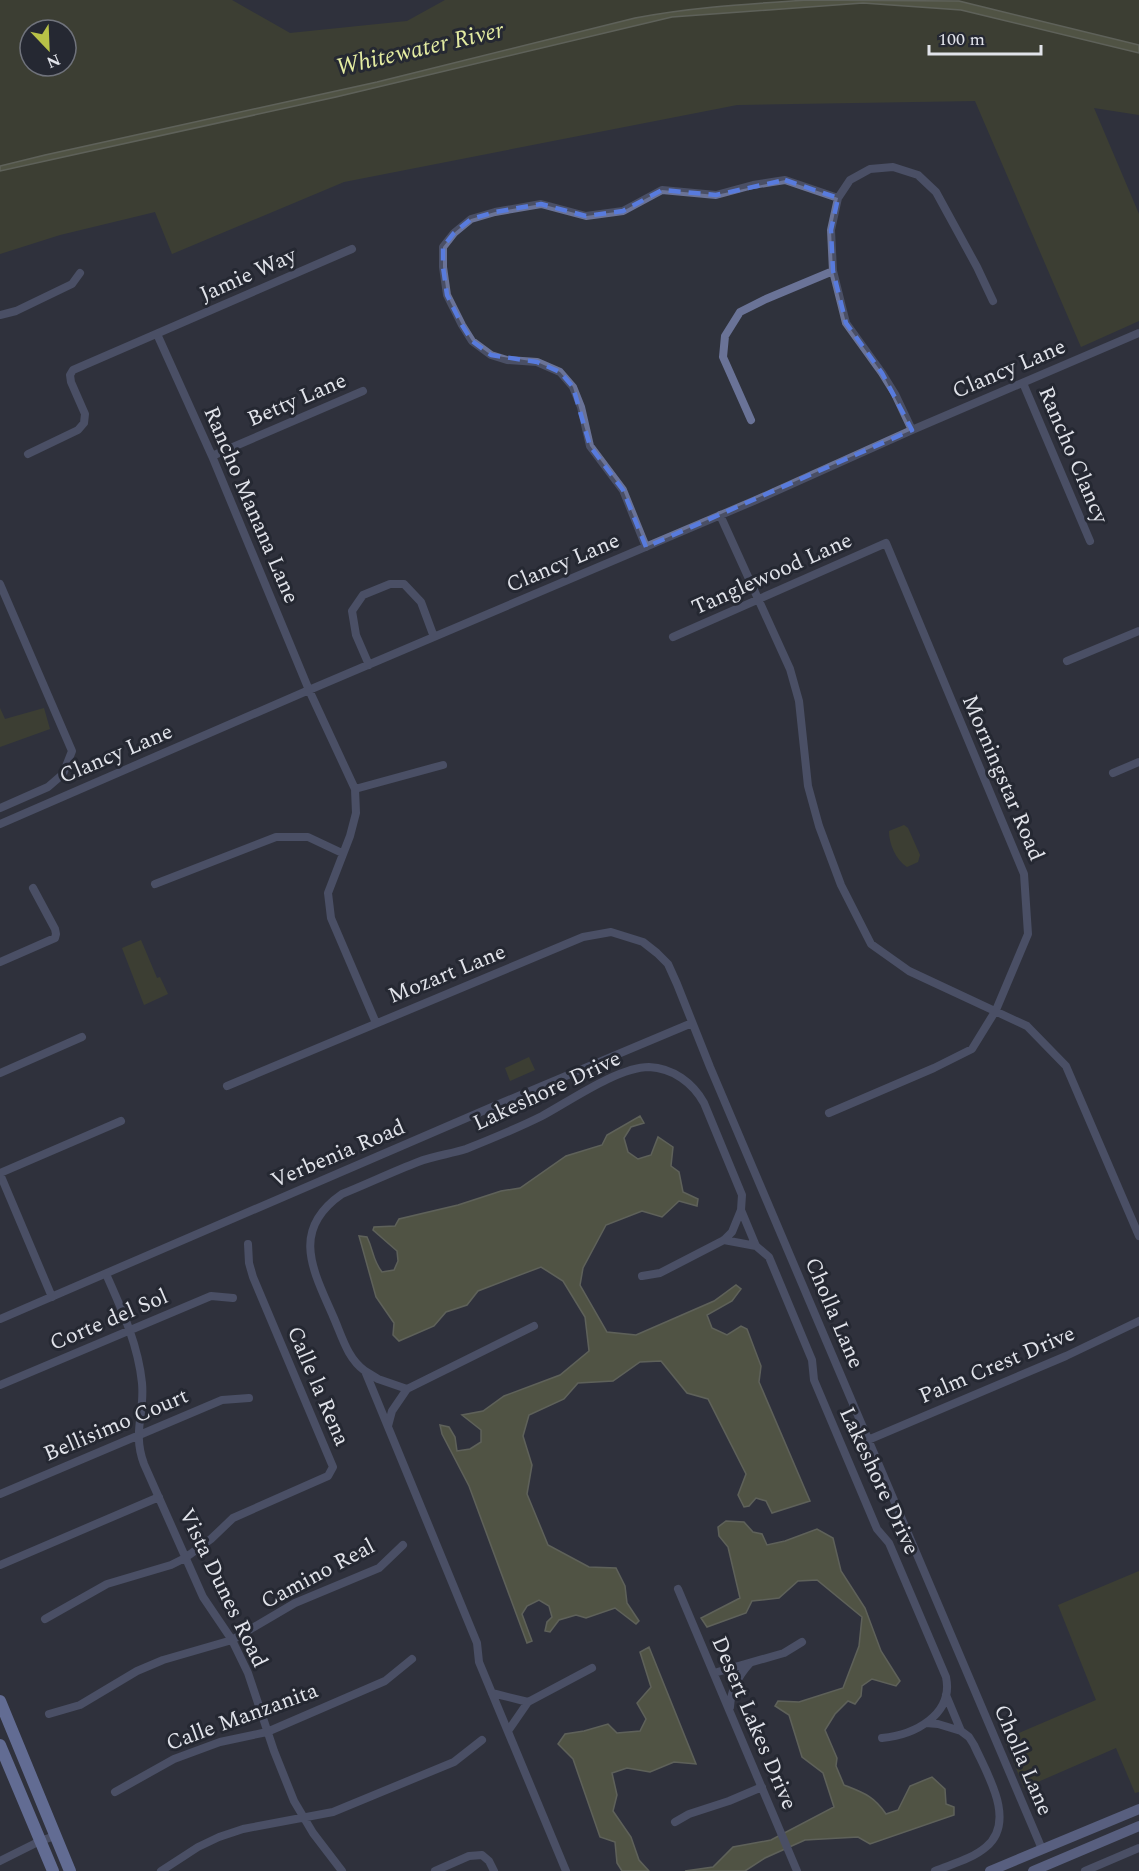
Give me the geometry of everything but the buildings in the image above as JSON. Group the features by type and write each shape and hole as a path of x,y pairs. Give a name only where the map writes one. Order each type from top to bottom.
{"main road":[{"path":"0,1701 70,1871"},
{"path":"0,1745 53,1871"},
{"path":"990,1871 1139,1809"},
{"path":"1033,1871 1139,1826"},
{"path":"1027,1871 1044,1858 1042,1849"}],"street":[{"path":"912,430 895,394 846,323 833,271 831,230 838,198 850,180 870,169 893,167 918,175 936,192 993,301"},
{"path":"646,547 623,490 590,446 582,407 573,387 560,372 537,362 507,360 491,355 472,341 447,295 443,247 454,233 471,219 495,212 542,204 586,216 623,211 662,190 716,195 753,185 785,180 838,198"},
{"name":"Jamie Way","path":"28,454 78,430 84,423 85,414 70,382 73,370 352,249"},
{"path":"751,420 723,357 725,336 740,312 833,271"},
{"path":"0,315 16,311 72,284 80,273"},
{"name":"Clancy Lane","path":"0,824 1139,333"},
{"name":"Rancho Manana Lane","path":"157,334 212,456 309,690"},
{"name":"Rancho Clancy","path":"1023,383 1090,541"},
{"name":"Betty Lane","path":"212,456 363,391"},
{"path":"720,515 790,669 799,701 808,786 819,826 841,885 871,945 909,971 1027,1026 1066,1066 1139,1236"},
{"name":"Tanglewood Lane","path":"673,637 886,543"},
{"name":"Morningstar Road","path":"829,1113 934,1068 972,1049 996,1010 1028,934 1024,874 886,543"},
{"path":"0,584 72,751 63,774 48,787 0,808"},
{"path":"369,665 356,635 352,611 363,595 390,584 404,584 421,602 434,637"},
{"path":"1067,661 1139,631"},
{"name":"Mozart Lane","path":"309,690 354,789 356,813 350,836 328,893 331,918 376,1023 583,937 611,932 643,942 668,964 692,1023"},
{"path":"1113,773 1139,762"},
{"path":"354,789 443,765"},
{"path":"155,884 276,837 308,837 342,853"},
{"path":"0,962 55,938 55,929 33,888"},
{"path":"227,1086 376,1023"},
{"name":"Verbenia Road","path":"0,1319 692,1023"},
{"name":"Cholla Lane","path":"692,1023 1042,1849"},
{"path":"0,1074 82,1037"},
{"name":"Lakeshore Drive","path":"566,1871 479,1662 477,1643 365,1371 350,1357 313,1269 309,1246 310,1236 322,1212 330,1202 342,1194 420,1161 465,1149 541,1116 608,1080 635,1069 650,1067 666,1070 679,1076 699,1093 704,1103 742,1195 741,1210 756,1246 769,1257 812,1360 814,1380 877,1529 889,1543 946,1677 946,1695 961,1731 974,1745 997,1799 1000,1819 994,1837 987,1846 976,1854 935,1871"},
{"path":"52,1297 0,1174 121,1121"},
{"path":"642,1276 660,1273 724,1240 732,1232 741,1210"},
{"path":"724,1240 756,1246"},
{"name":"Calle la Rena","path":"45,1619 107,1584 171,1565 185,1558 211,1539 233,1518 328,1476 333,1467 253,1277 249,1263 248,1244"},
{"name":"Vista Dunes Road","path":"106,1274 130,1330 139,1358 143,1401 138,1422 140,1451 203,1597 232,1640 248,1673 284,1778 304,1819 342,1871"},
{"name":"Corte del Sol","path":"0,1385 211,1296 233,1298"},
{"name":"Palm Crest Drive","path":"868,1440 1066,1356 1139,1321"},
{"path":"387,1427 392,1412 407,1389 534,1326"},
{"path":"365,1371 378,1379 407,1389"},
{"name":"Bellisimo Court","path":"0,1494 222,1400 249,1398"},
{"path":"0,1565 159,1497"},
{"name":"Camino Real","path":"49,1714 80,1705 137,1671 163,1660 232,1640 295,1602 379,1568 403,1545"},
{"name":"Desert Lakes Drive","path":"678,1589 797,1871"},
{"path":"714,1673 784,1653 802,1642"},
{"name":"Calle Manzanita","path":"115,1792 174,1759 220,1742 267,1732 386,1681 412,1659"},
{"path":"730,1712 730,1698 735,1684 750,1663"},
{"path":"508,1731 528,1701 577,1678 592,1668"},
{"path":"492,1693 528,1701"},
{"path":"882,1738 898,1736 927,1723 940,1711 946,1695"},
{"path":"927,1723 961,1731"},
{"path":"162,1871 198,1847 219,1837 243,1829 333,1812 453,1762 482,1740"},
{"path":"675,1822 689,1814 762,1787"},
{"path":"0,1862 40,1841 55,1836"},
{"path":"1085,1871 1139,1848"},
{"path":"435,1871 469,1856 482,1855 489,1861 494,1871"}],"highlighted area":[{"path":"785,180 838,198 831,230 833,271 846,323 882,373 912,430 646,547 623,490 590,446 573,387 560,372 537,362 491,355 472,341 447,295 443,247 454,233 471,219 495,212 541,204 586,216 623,211 662,190 716,195"}],"shaded area":[{"path":"0,0 232,0 290,33 407,21 445,0 1139,0 1139,115 1094,108 1139,214 1139,321 1081,347 975,101 737,105 344,182 172,254 155,212 60,235 0,254"},
{"path":"807,0 959,1 1139,45 1139,53 961,10 863,3 672,17 336,97 0,171 0,166 45,155 377,82 635,18 699,9"},
{"path":"0,708 5,719 44,708 50,729 0,747"},
{"path":"904,825 908,828 920,855 918,862 907,867 896,856 889,836 889,831"},
{"path":"141,940 157,978 160,977 168,994 144,1005 122,948"},
{"path":"529,1057 535,1070 510,1081 505,1068"},
{"path":"640,1116 644,1123 631,1127 624,1138 628,1152 638,1159 651,1155 658,1137 673,1147 671,1166 679,1172 683,1192 698,1199 697,1206 679,1201 662,1217 642,1211 606,1225 583,1268 580,1285 607,1332 636,1335 714,1301 736,1285 741,1289 732,1301 707,1315 712,1328 727,1335 741,1326 747,1329 761,1366 759,1382 810,1501 772,1513 766,1501 756,1498 749,1506 744,1507 738,1495 746,1474 708,1399 687,1393 661,1361 640,1362 613,1381 578,1383 564,1399 529,1415 523,1436 532,1465 527,1494 548,1545 589,1567 616,1568 625,1586 627,1603 639,1621 636,1624 615,1608 586,1618 576,1615 559,1620 550,1632 545,1631 547,1622 552,1617 549,1606 539,1600 527,1606 522,1614 532,1641 527,1643 469,1486 442,1434 440,1425 449,1427 455,1437 457,1451 470,1449 481,1442 481,1430 462,1415 483,1411 504,1396 560,1375 589,1351 585,1317 563,1281 541,1267 478,1291 467,1305 446,1312 434,1326 399,1341 393,1335 394,1323 376,1297 359,1236 367,1237 376,1263 382,1272 394,1270 398,1261 397,1251 373,1230 374,1227 395,1226 399,1219 458,1205 501,1191 520,1188 566,1156 602,1145 607,1135"},
{"path":"726,1521 744,1522 753,1532 762,1534 767,1545 817,1529 833,1538 841,1571 865,1608 881,1651 900,1681 896,1686 872,1679 862,1686 861,1696 855,1704 848,1701 835,1714 825,1730 837,1758 836,1766 844,1785 868,1796 886,1814 898,1810 910,1786 932,1777 945,1789 946,1804 954,1807 954,1815 870,1844 858,1837 805,1840 765,1858 745,1871 685,1871 713,1867 733,1847 771,1840 834,1807 823,1773 802,1757 789,1715 775,1706 778,1701 799,1702 843,1688 859,1646 862,1617 817,1580 798,1581 779,1598 752,1601 746,1613 707,1627 701,1618 740,1598 728,1547 719,1536 718,1527"},
{"path":"1139,1571 1139,1792 1135,1793 1116,1748 1024,1788 1005,1741 1096,1700 1058,1605"},
{"path":"649,1647 696,1764 674,1762 650,1772 627,1768 612,1773 617,1795 613,1811 631,1837 639,1860 649,1871 622,1871 617,1863 615,1842 600,1837 573,1759 558,1744 565,1734 608,1724 617,1733 640,1731 646,1719 637,1703 651,1687 640,1652"}],"water label":[{"name":"Whitewater River","path":"420,49"}]}
